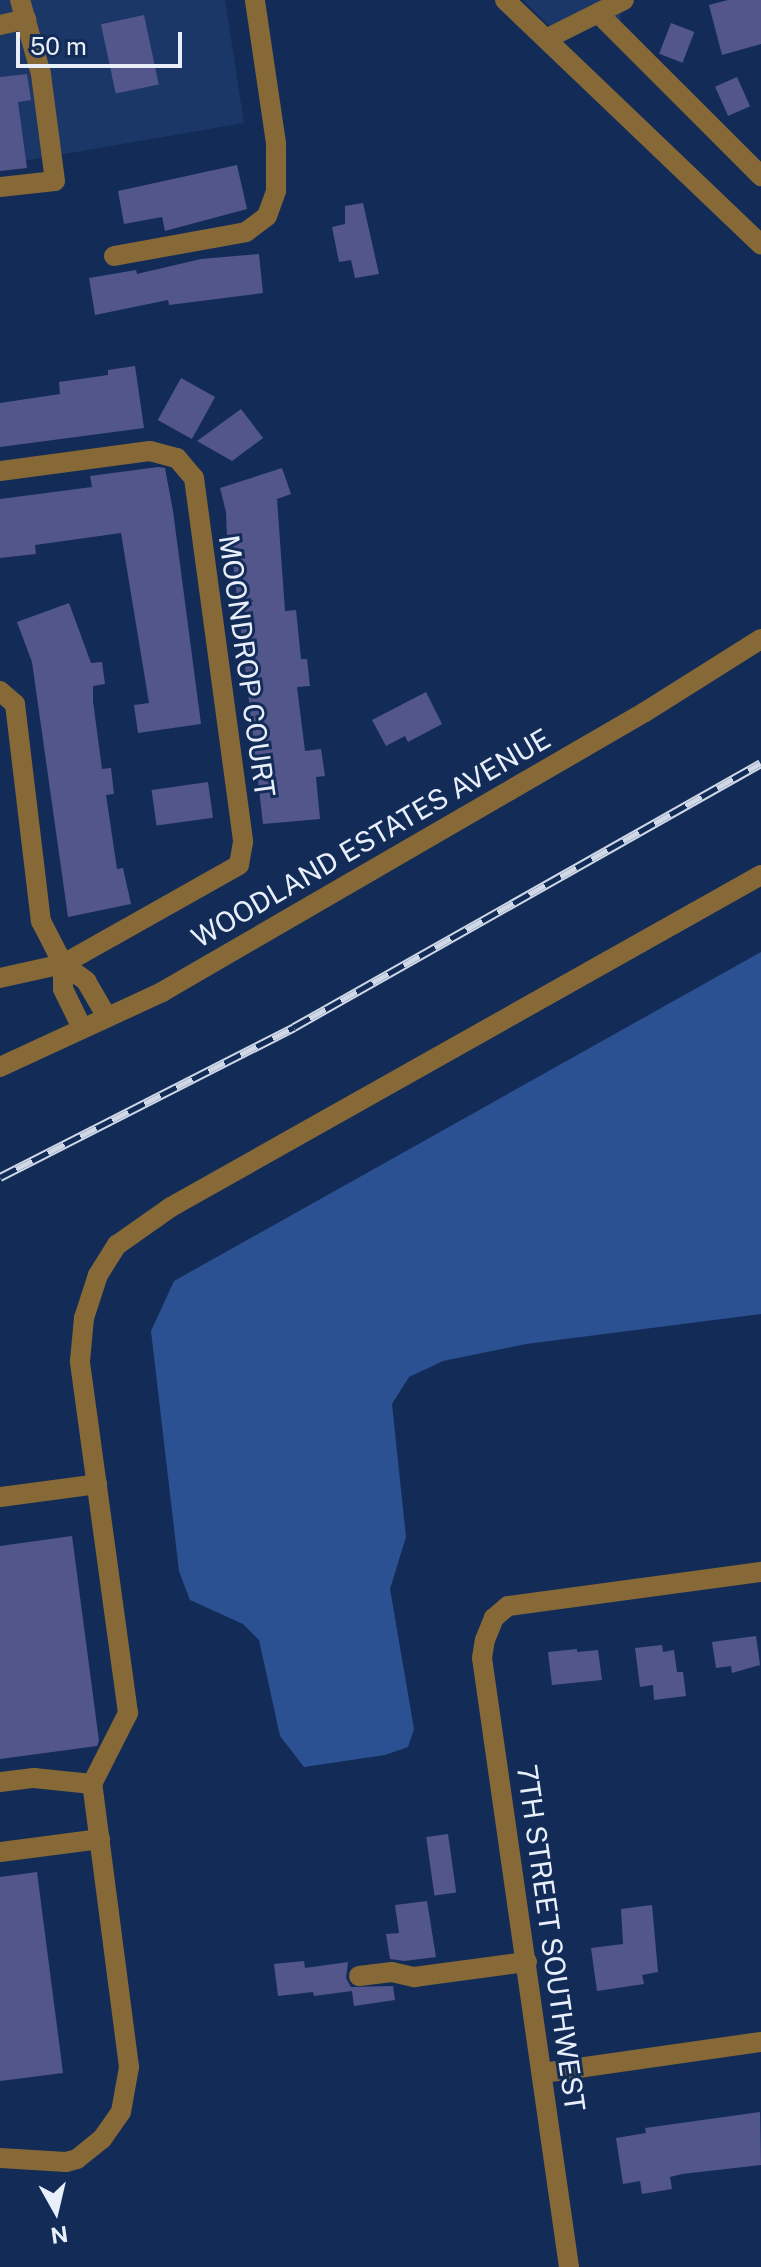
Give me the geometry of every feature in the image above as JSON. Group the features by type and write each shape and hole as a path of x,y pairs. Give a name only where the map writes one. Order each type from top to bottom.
{"street":[{"path":"114,256 246,232 267,216 276,191 276,143 255,0"},
{"path":"505,0 761,245"},
{"path":"546,39 624,0"},
{"path":"0,25 23,10 41,74 55,181 0,187"},
{"path":"598,13 761,176"},
{"name":"MOONDROP COURT","path":"0,471 150,451 177,458 194,478 243,842 239,865 63,964 0,978"},
{"name":"WOODLAND ESTATES AVENUE","path":"0,1067 162,992 645,712 761,639"},
{"path":"0,691 15,704 41,921 63,964 86,981 107,1017"},
{"path":"0,2158 66,2162 77,2159 102,2139 121,2112 129,2067 92,1784 128,1713 80,1361 84,1318 98,1275 117,1245 171,1207 761,875"},
{"path":"63,964 63,989 82,1028"},
{"path":"0,1497 97,1484"},
{"name":"7TH STREET SOUTHWEST","path":"569,2267 482,1658 494,1618 508,1606 761,1572"},
{"path":"0,1782 34,1778 92,1784"},
{"path":"0,1852 100,1839"},
{"path":"359,1976 392,1972 414,1977 527,1962"},
{"path":"543,2073 761,2042"}],"shaded area":[{"path":"0,0 225,0 244,123 0,165"},
{"path":"523,0 618,0 621,20 560,36"},
{"path":"761,952 761,1314 526,1344 443,1361 409,1377 392,1404 406,1537 390,1589 414,1729 408,1747 385,1755 304,1767 280,1736 259,1640 243,1624 190,1600 179,1571 151,1331 174,1281"}],"building":[{"path":"728,0 761,0 761,44 722,55 709,5"},
{"path":"144,15 159,84 116,94 101,24"},
{"path":"671,23 694,32 683,63 659,54"},
{"path":"27,74 31,100 18,102 27,168 0,171 0,77"},
{"path":"737,77 750,106 728,116 715,87"},
{"path":"237,165 247,209 165,231 162,217 124,224 118,191"},
{"path":"363,203 379,274 355,278 351,260 339,262 332,227 345,224 345,206"},
{"path":"259,254 263,293 169,305 168,300 95,315 89,278 136,270 137,274 201,259"},
{"path":"135,366 144,428 0,447 0,403 60,394 59,382 108,375 108,370"},
{"path":"181,378 215,397 192,439 158,420"},
{"path":"241,409 263,438 232,461 197,441"},
{"path":"165,468 173,511 201,724 138,733 134,705 149,703 121,533 35,545 36,554 0,558 0,499 92,487 90,476"},
{"path":"282,468 291,494 277,499 285,611 296,610 301,659 307,659 310,686 297,687 305,751 321,749 325,776 316,777 320,819 263,824 233,562 228,563 226,512 220,488"},
{"path":"69,603 91,663 102,662 105,684 93,686 93,701 102,769 111,768 114,794 106,795 117,869 123,868 131,904 68,917 32,662 17,622"},
{"path":"426,692 442,724 408,742 405,736 386,746 372,720"},
{"path":"208,782 213,818 157,826 152,790"},
{"path":"72,1536 99,1741 97,1746 0,1759 0,1546"},
{"path":"756,1636 760,1665 732,1673 731,1666 716,1668 712,1642"},
{"path":"662,1645 663,1652 674,1650 677,1672 683,1672 686,1696 654,1700 653,1685 640,1687 635,1648"},
{"path":"577,1649 577,1652 598,1650 602,1680 552,1685 548,1652"},
{"path":"448,1834 456,1892 434,1895 426,1837"},
{"path":"37,1872 63,2073 0,2081 0,1877"},
{"path":"427,1901 436,1957 404,1961 390,1959 386,1934 399,1933 395,1905"},
{"path":"652,1905 658,1972 642,1975 644,1984 597,1991 591,1948 623,1944 621,1909"},
{"path":"304,1961 305,1968 348,1962 346,1978 351,1987 393,1986 395,2000 354,2006 352,1991 314,1996 313,1992 278,1996 274,1964"},
{"path":"760,2112 761,2165 682,2174 670,2177 672,2189 642,2194 640,2181 623,2184 616,2138 646,2133 645,2128"}],"railway":[{"path":"0,1177 294,1027 761,763"}]}
